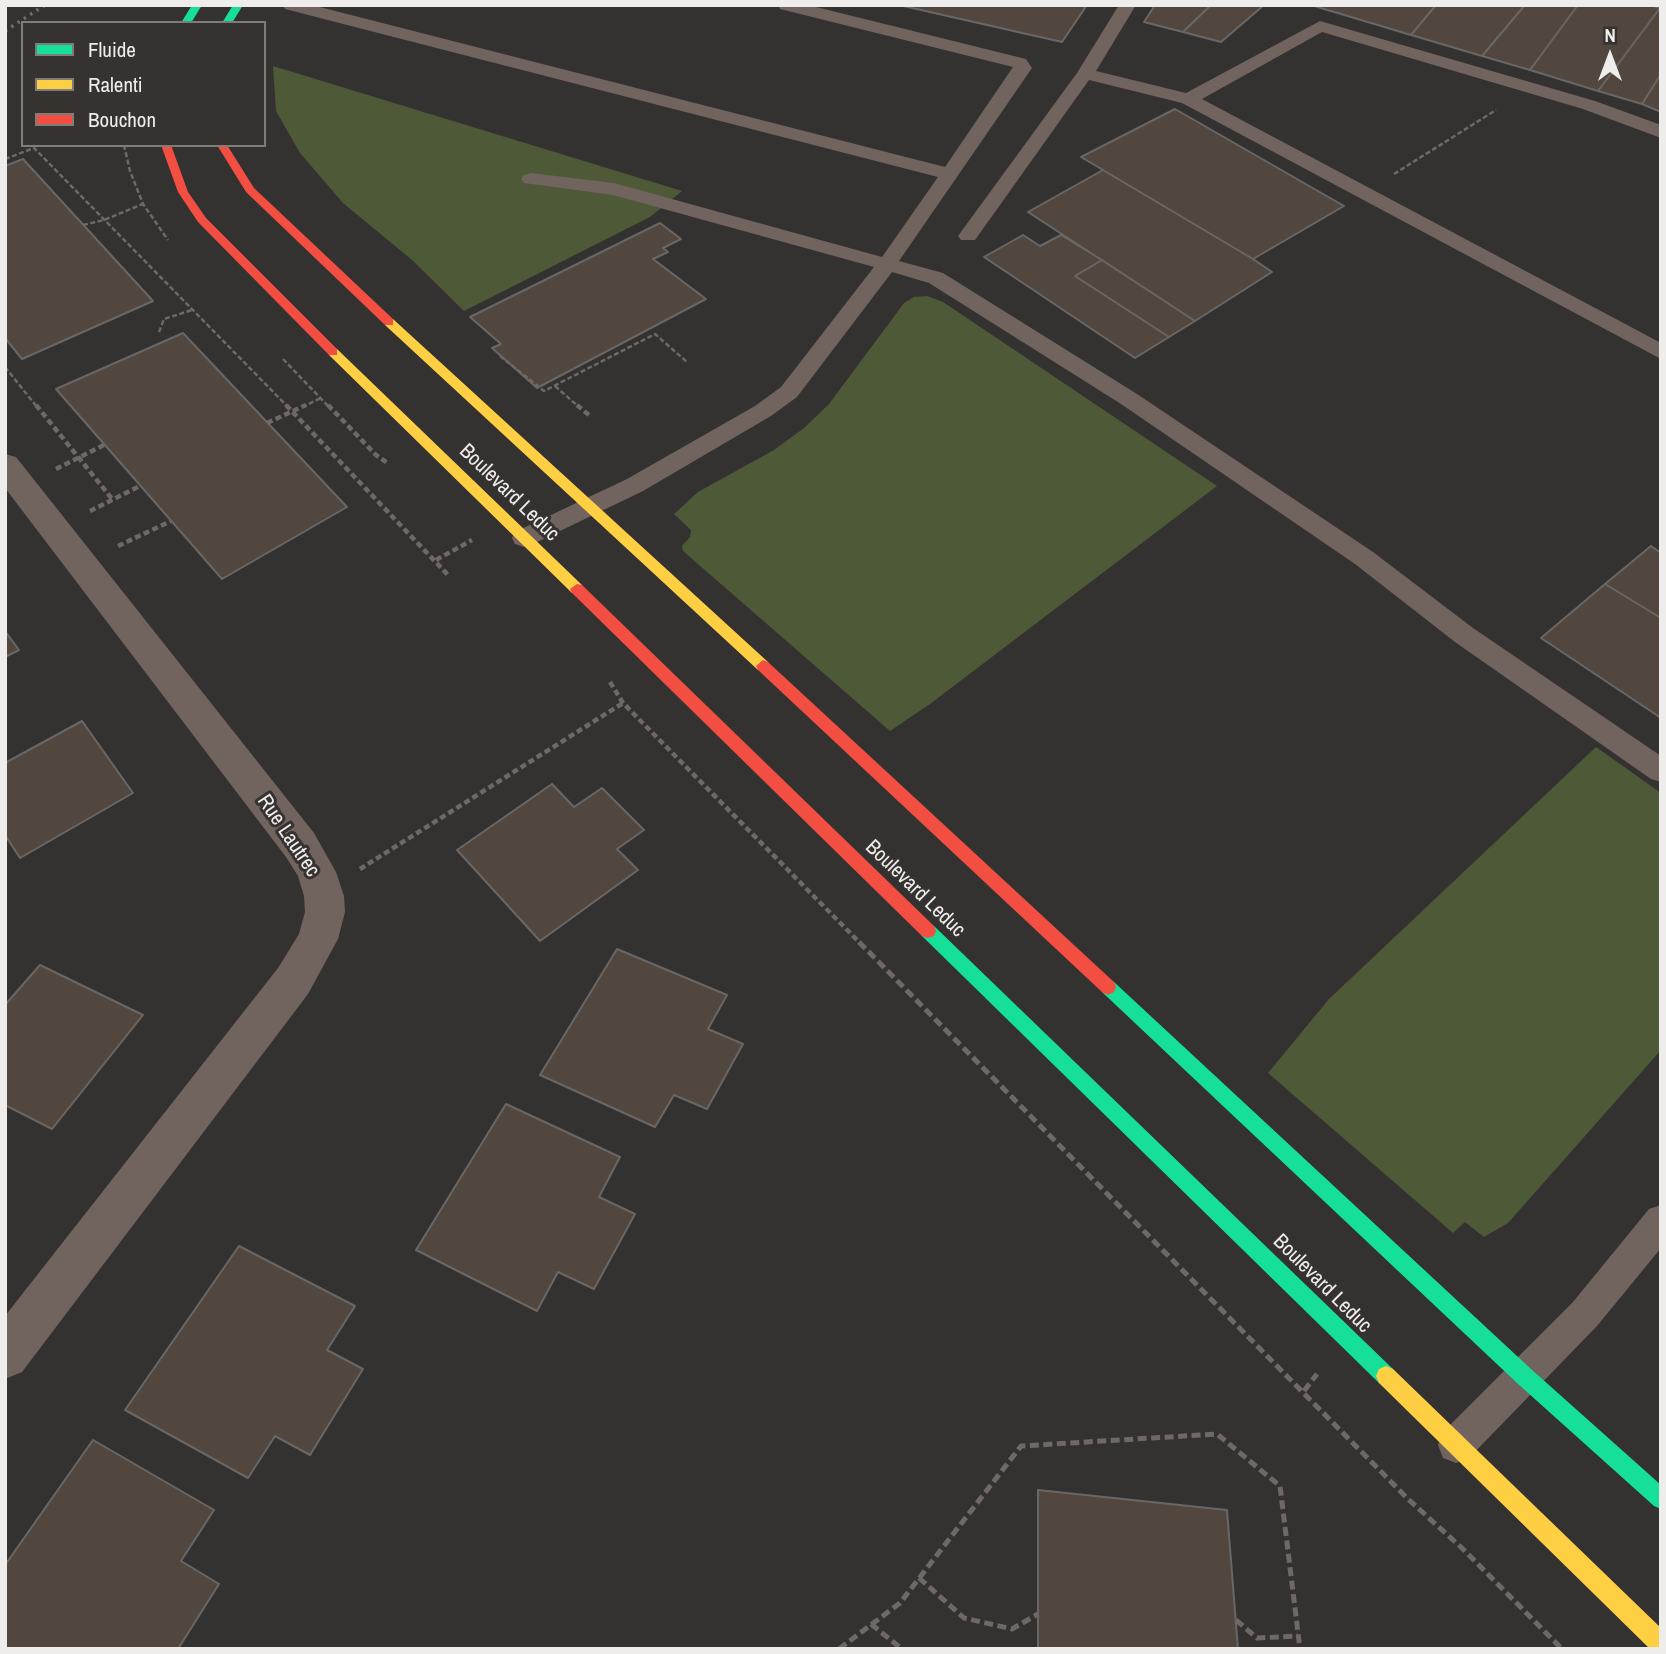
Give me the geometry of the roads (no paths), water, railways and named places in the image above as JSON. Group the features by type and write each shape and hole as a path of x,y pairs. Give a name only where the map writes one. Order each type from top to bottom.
{"street":[{"path":"187,21 197,5"},
{"path":"228,21 238,5"},
{"name":"Boulevard Leduc","path":"167,147 183,192 217,238 1661,1644"},
{"name":"Boulevard Leduc","path":"223,147 245,183 284,225 876,771 1524,1376 1661,1499"},
{"name":"Rue Lautrec","path":"5,465 300,845 316,872 324,896 325,912 318,939 293,981 5,1355"}],"lane":[{"path":"291,5 949,174"},
{"path":"524,538 635,485 779,401 800,380 888,263 1022,72 1020,63 786,5"},
{"path":"968,236 1085,74 1128,5"},
{"path":"1188,99 1320,26 1589,105 1661,132"},
{"path":"1085,74 1188,99 1661,352"},
{"path":"531,179 614,189 936,278 1129,399 1364,558 1464,635 1661,771"},
{"path":"1456,1445 1585,1314 1661,1221"}],"railway":[{"path":"5,31 45,5"}]}
